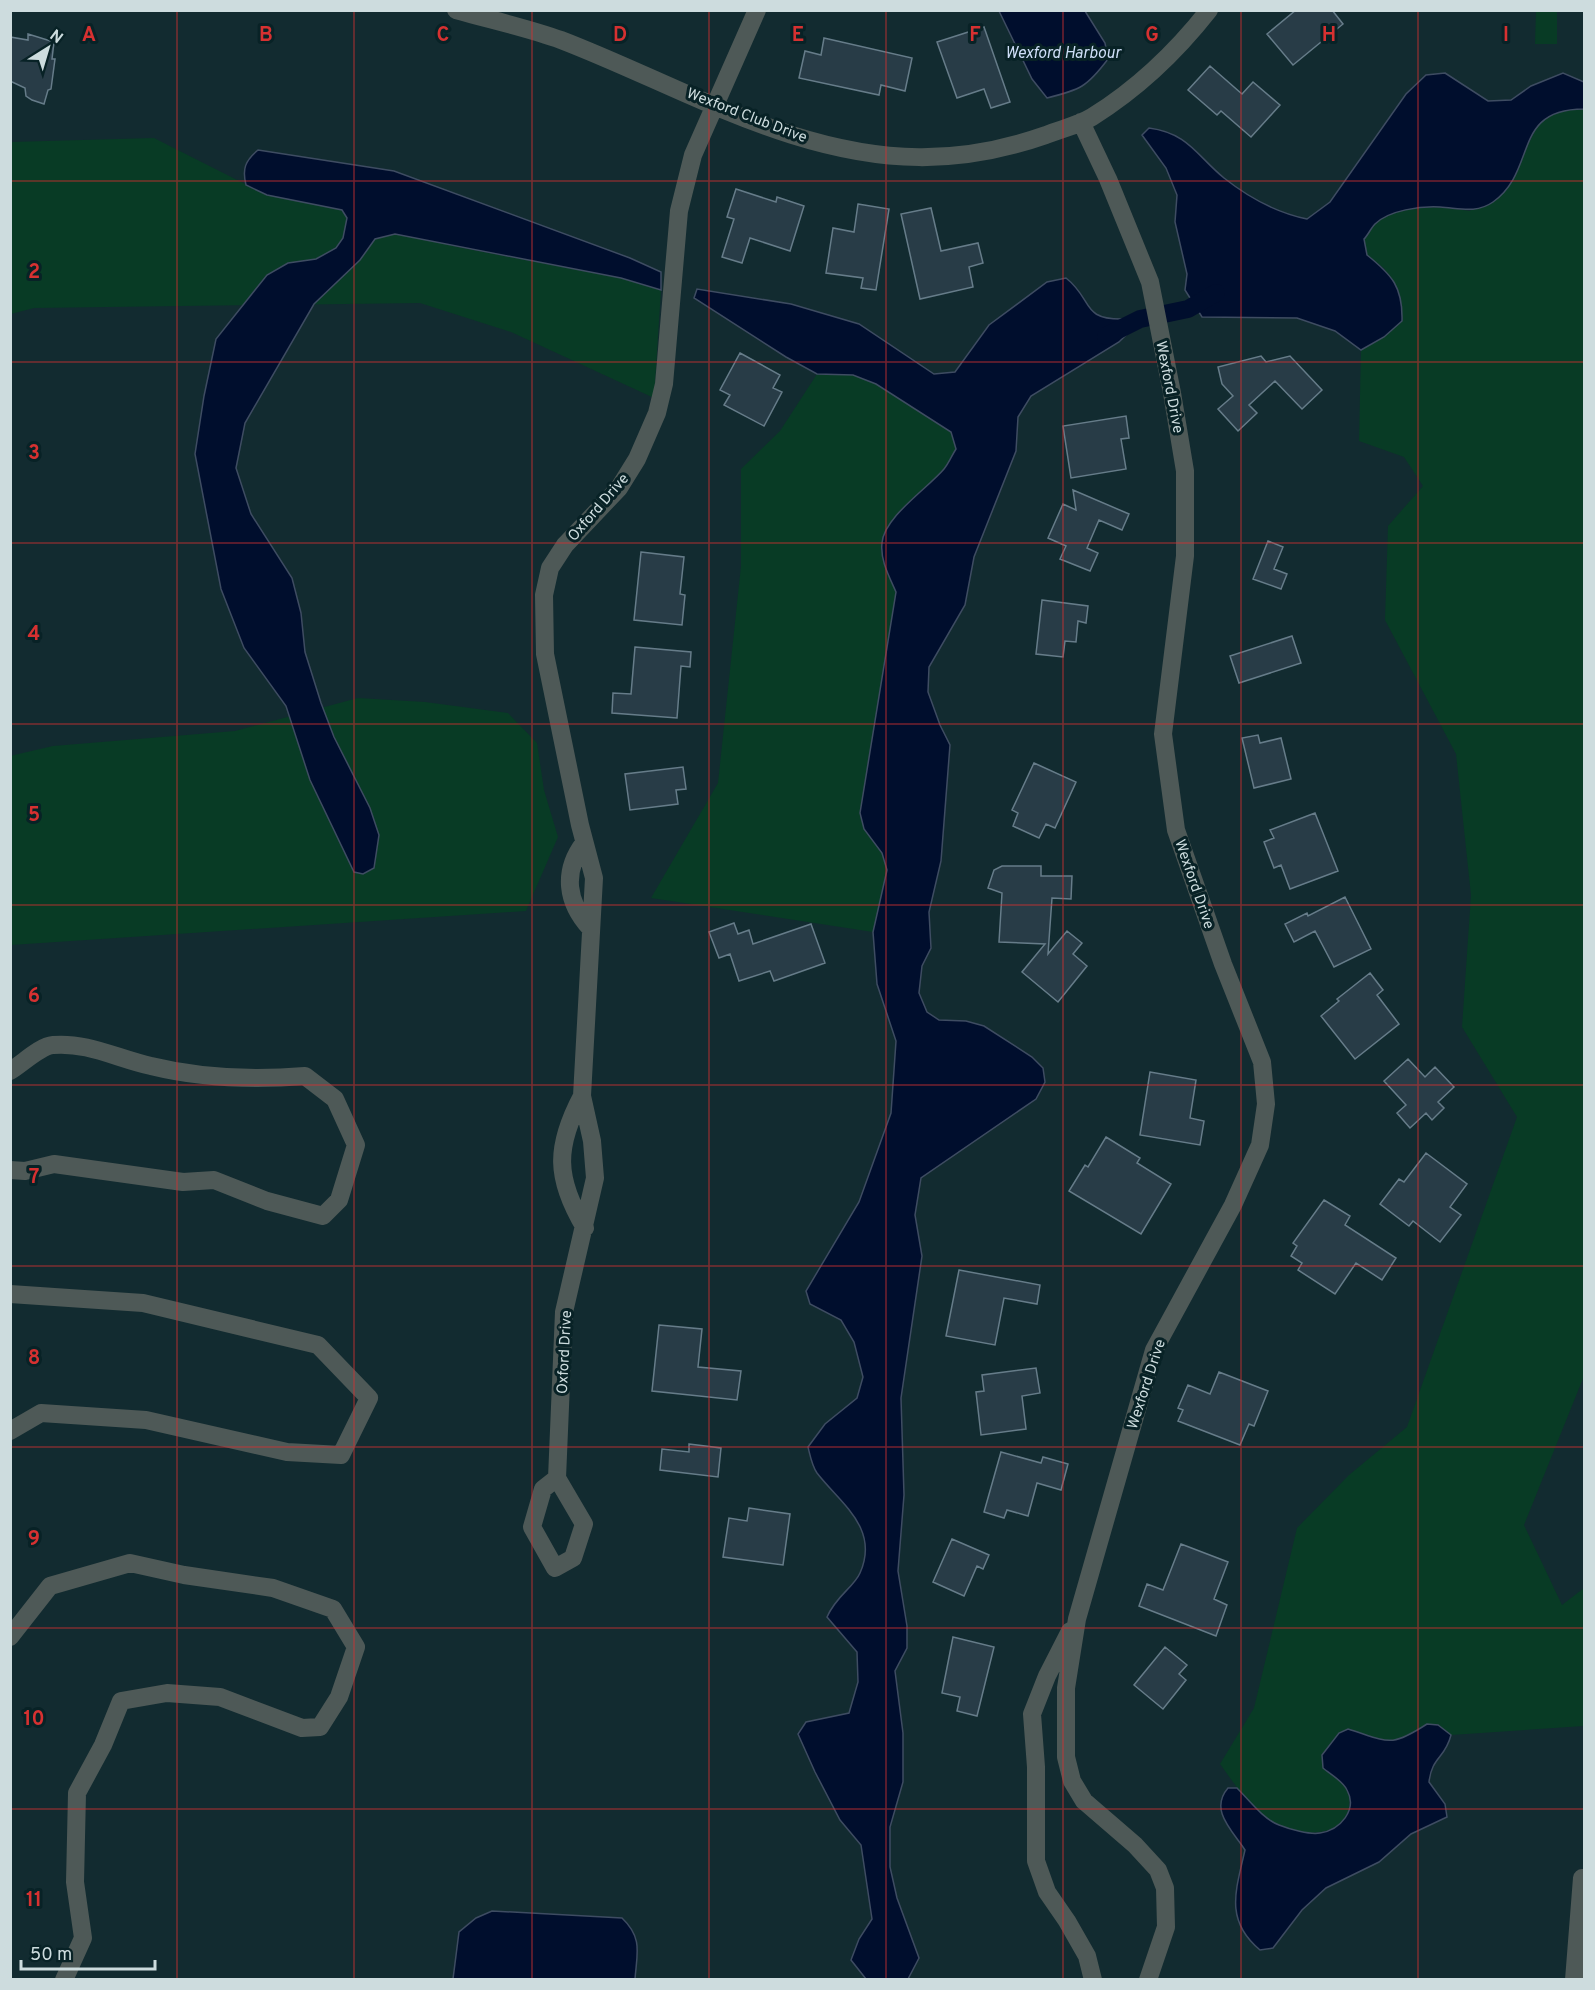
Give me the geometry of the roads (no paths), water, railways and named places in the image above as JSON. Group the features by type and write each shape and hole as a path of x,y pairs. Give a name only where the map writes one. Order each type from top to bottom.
{"street":[{"name":"Wexford Club Drive","path":"456,10 559,40 792,135 861,152 918,159 976,153 1027,141 1081,122 1146,77 1186,40 1209,10"},
{"name":"Oxford Drive","path":"557,1478 564,1312 596,1178 592,1141 582,1096 594,878 584,843 545,654 544,595 550,568 560,552 619,488 637,459 657,412 664,384 679,211 693,155 757,10"},
{"name":"Wexford Drive","path":"1081,122 1108,179 1150,282 1172,393 1185,471 1185,556 1163,734 1176,831 1223,964 1262,1062 1266,1104 1260,1145 1233,1205 1154,1350 1077,1619 1066,1688 1066,1757 1072,1781 1084,1801 1135,1845 1158,1870 1162,1879 1168,1906 1166,1927 1148,1980"},
{"path":"10,1071 51,1045 96,1048 151,1066 226,1076 260,1080 305,1076 335,1099 356,1145 339,1200 323,1216 267,1201 214,1180 183,1182 54,1164 25,1171 10,1170"},
{"name":"Oxford Drive","path":"582,1096 565,1131 561,1154 562,1172 575,1212 585,1228"},
{"path":"10,1294 143,1302 318,1345 369,1398 341,1455 287,1452 146,1420 41,1413 10,1431"},
{"path":"10,1637 50,1586 130,1563 184,1575 273,1588 333,1609 356,1647 339,1697 321,1727 302,1728 220,1697 167,1693 121,1701 103,1745 77,1793 75,1882 83,1938 64,1980"},
{"name":"Wexford Drive","path":"1077,1619 1047,1676 1032,1714 1036,1861 1047,1893 1067,1921 1087,1956 1093,1980"},
{"path":"1574,1980 1582,1878"}],"water":[{"name":"Wexford Harbour","path":"999,11 1085,11 1105,43 1108,59 1082,86 1047,98 1032,79"},
{"path":"1445,73 1488,101 1511,100 1531,86 1563,73 1584,82 1584,109 1561,112 1545,119 1535,130 1507,189 1487,206 1467,209 1415,208 1388,215 1374,226 1364,239 1367,255 1383,269 1398,290 1402,321 1384,337 1361,350 1335,331 1297,318 1202,317 1185,290 1187,274 1175,222 1177,195 1166,168 1142,135 1149,128 1183,140 1224,178 1243,192 1274,208 1307,219 1330,202 1406,94 1426,75"},
{"path":"258,150 394,171 630,258 661,272 661,290 621,278 395,234 375,239 360,260 314,304 245,423 236,468 251,514 292,578 301,613 305,652 321,703 334,737 370,808 379,835 374,868 363,874 354,872 310,780 286,706 244,648 221,589 195,454 216,339 267,275 288,263 316,259 336,248 343,238 347,218 342,210 267,195 246,185 244,174 246,166"},
{"path":"1066,278 1075,286 1094,312 1100,316 1124,319 1130,331 1119,342 1031,396 1018,417 1016,451 974,557 965,605 929,667 928,692 950,745 941,861 929,912 931,948 922,966 919,993 927,1012 939,1020 966,1021 984,1026 1032,1057 1043,1068 1045,1082 1036,1099 921,1178 915,1215 922,1256 901,1398 904,1495 898,1571 907,1626 907,1648 895,1671 903,1733 903,1782 890,1827 890,1867 897,1898 919,1958 908,1979 866,1979 851,1960 859,1939 872,1919 861,1845 840,1820 798,1734 806,1722 849,1713 858,1682 857,1652 827,1617 835,1603 860,1573 865,1557 865,1543 855,1517 815,1470 808,1447 825,1424 857,1398 863,1377 854,1342 841,1320 810,1304 806,1291 859,1202 891,1113 896,1041 877,984 873,932 887,870 882,853 864,829 860,813 896,592 884,562 882,543 890,523 937,477 956,449 951,432 876,384 853,375 817,374 786,357 694,298 697,289 791,304 859,324 934,374 955,372 989,325 1047,282"},
{"path":"1427,1724 1438,1725 1451,1735 1433,1767 1429,1782 1445,1804 1447,1817 1411,1834 1379,1862 1326,1888 1302,1910 1273,1948 1260,1950 1249,1939 1237,1916 1236,1891 1245,1850 1224,1820 1221,1804 1228,1788 1237,1788 1262,1814 1279,1825 1311,1833 1327,1831 1345,1818 1350,1805 1350,1797 1345,1787 1323,1768 1322,1755 1339,1733 1348,1729 1372,1737 1397,1740"},
{"path":"492,1911 622,1918 629,1925 636,1939 635,1979 453,1979 459,1932 476,1918"}],"waterway":[{"path":"1106,336 1140,319 1188,309 1216,293"}]}
